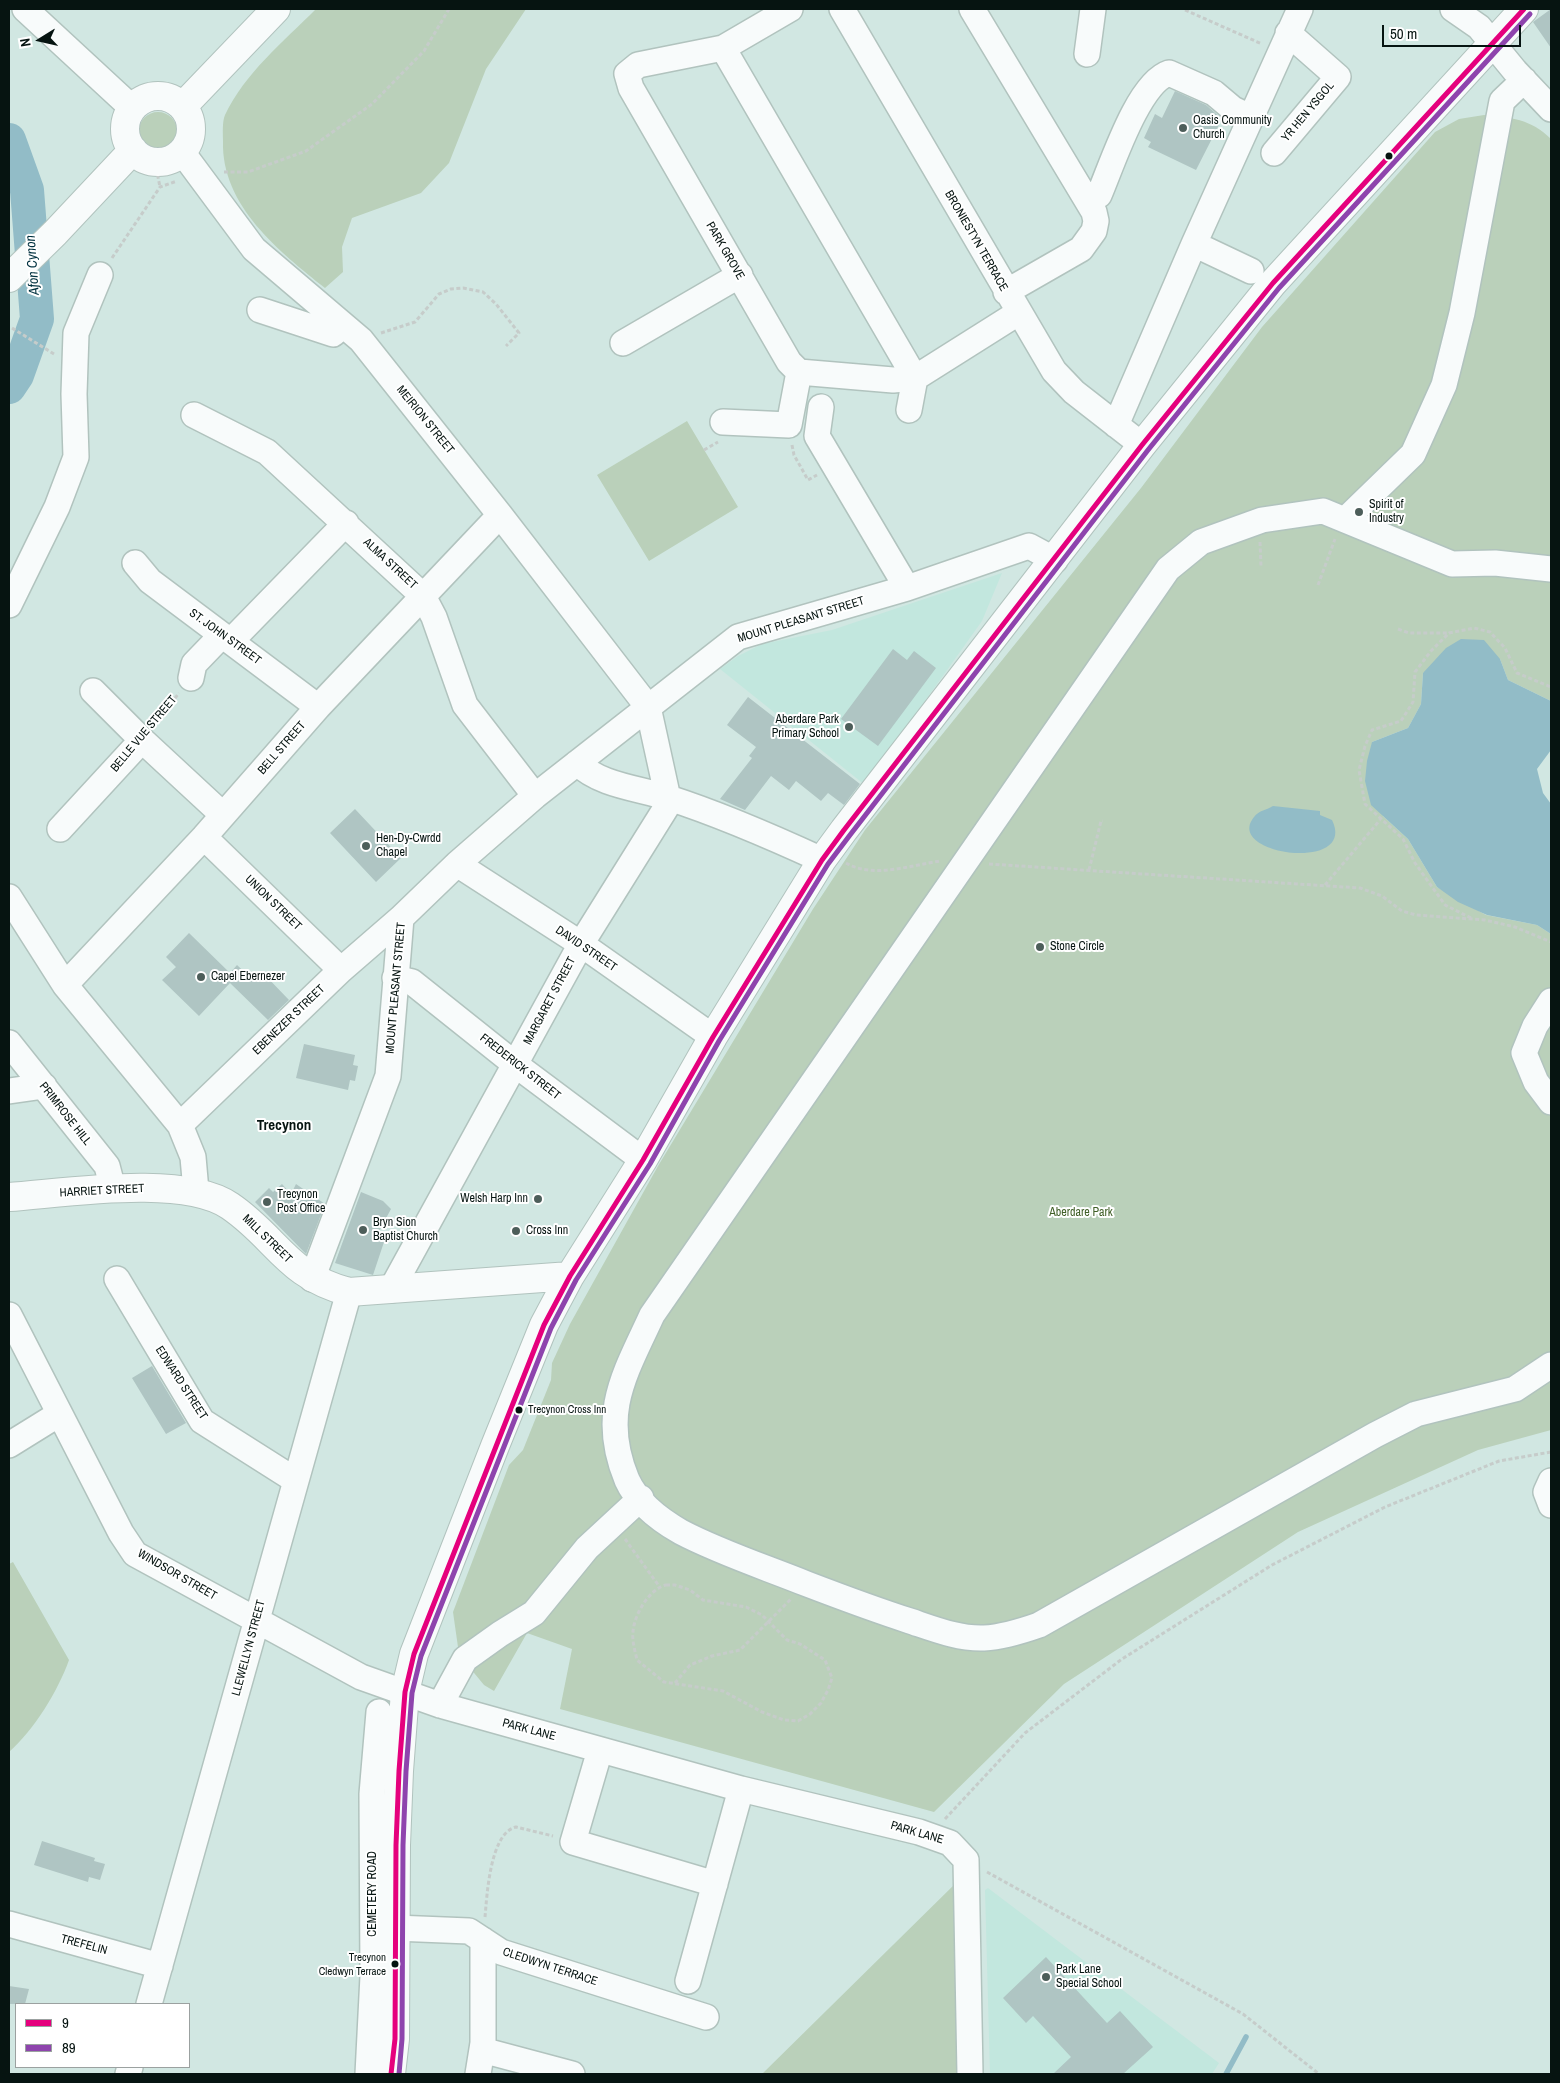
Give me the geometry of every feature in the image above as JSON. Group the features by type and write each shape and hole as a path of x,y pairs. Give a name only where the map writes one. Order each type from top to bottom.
{"main road":[{"path":"183,106 276,9"},
{"name":"CEMETERY ROAD","path":"391,2074 395,2039 395,1928 386,1772 414,1654 544,1325 570,1276 643,1160 713,1037 826,855 1142,445 1273,283 1524,9"},
{"path":"9,278 55,233 149,167 174,158 190,162 191,124 183,106 174,99 151,96 140,100 126,118 125,130 127,141 149,167"},
{"name":"HARRIET STREET","path":"9,1197 113,1189 160,1188 196,1191"},
{"name":"MILL STREET","path":"196,1191 228,1204 253,1223 286,1259 312,1279 326,1286 349,1292 570,1276"}],"street":[{"path":"25,9 132,108"},
{"name":"PARK GROVE","path":"790,9 723,48 638,65 627,74 631,88 789,362 799,372"},
{"name":"BRONIESTYN TERRACE","path":"842,9 1054,371 1074,392 1142,445"},
{"path":"723,422 789,424 799,372 893,380 915,378 1081,249 1094,230 1096,221 1094,212 972,9"},
{"path":"1086,54 1093,9"},
{"path":"1116,425 1250,117 1300,9"},
{"path":"1453,9 1479,27 1551,109"},
{"name":"YR HEN YSGOL","path":"1274,152 1338,77 1284,43"},
{"path":"723,48 915,378 909,410"},
{"path":"1098,195 1135,110 1149,87 1162,76 1169,73 1214,93 1233,108 1250,117"},
{"path":"1344,520 1414,454 1444,385 1462,314 1502,101 1524,80"},
{"name":"MEIRION STREET","path":"190,162 254,249 352,332 500,515 648,707"},
{"path":"1194,244 1251,271"},
{"path":"9,605 57,507 76,457 74,394 76,333 100,275"},
{"path":"623,343 740,275"},
{"path":"260,310 333,334 352,332"},
{"path":"821,407 817,436 908,588"},
{"name":"ALMA STREET","path":"194,415 267,452 346,523 422,596 434,617 465,705 535,796"},
{"path":"1551,569 1495,563 1452,564 1323,511 1262,520 1201,542 1168,569 652,1314 621,1381 614,1417 618,1450 628,1481 653,1514 680,1531 716,1548 809,1584 948,1634 984,1638 1016,1632 1039,1625 1341,1454 1416,1414 1515,1389 1551,1366"},
{"name":"BELL STREET","path":"66,985 224,815 318,707 500,515"},
{"path":"191,678 194,664 226,638 346,523"},
{"name":"MOUNT PLEASANT STREET","path":"312,1279 388,1076 401,918 458,864 535,796 738,638 908,588 1029,546 1055,560"},
{"name":"ST. JOHN STREET","path":"136,563 150,581 318,707"},
{"path":"93,690 142,740 224,815"},
{"path":"648,707 668,797"},
{"name":"BELLE VUE STREET","path":"60,830 142,740"},
{"path":"577,763 589,774 668,797 826,855"},
{"name":"MARGARET STREET","path":"391,1290 581,944 669,803 668,797"},
{"name":"UNION STREET","path":"204,837 341,970"},
{"name":"DAVID STREET","path":"458,864 581,944 713,1037"},
{"path":"9,897 66,985 180,1126 193,1157 196,1191"},
{"name":"EBENEZER STREET","path":"180,1126 341,970 401,918"},
{"name":"FREDERICK STREET","path":"395,978 412,982 516,1065 643,1160"},
{"path":"1551,1001 1535,1026 1524,1053 1536,1082 1551,1102"},
{"name":"PRIMROSE HILL","path":"9,1043 107,1166 113,1189"},
{"path":"9,1091 44,1086"},
{"name":"EDWARD STREET","path":"117,1279 202,1421 295,1480"},
{"name":"LLEWELLYN STREET","path":"149,2003 349,1292"},
{"name":"WINDSOR STREET","path":"9,1315 59,1414 135,1554 361,1677 405,1692"},
{"path":"9,1445 59,1414"},
{"path":"1551,1482 1546,1492 1551,1505"},
{"path":"440,1706 465,1659 534,1613 587,1548 641,1498"},
{"name":"PARK LANE","path":"405,1692 440,1706 600,1750 929,1836 950,1843 966,1860"},
{"name":"CEMETERY ROAD","path":"368,2074 372,2038 373,1976 386,1772 379,1712"},
{"path":"600,1750 573,1842 715,1884"},
{"path":"688,1981 741,1788"},
{"path":"966,1860 970,2074"},
{"name":"TREFELIN","path":"9,1924 160,1966"},
{"name":"CLEDWYN TERRACE","path":"395,1928 469,1931 501,1952 706,2018"},
{"path":"478,2074 482,2050 483,1940"},
{"path":"482,2050 572,2074"}],"path":[{"path":"100,275 149,167 190,162 248,172 306,150 372,104 424,51 449,9"},
{"path":"1185,10 1284,43"},
{"path":"352,332 415,322 439,294 451,289 463,288 483,292 496,304 519,333 506,346"},
{"path":"12,328 44,349"},
{"path":"1318,585 1344,520"},
{"path":"1398,629 1409,633 1449,633 1474,628 1490,632 1505,648 1517,673 1551,688"},
{"path":"1449,633 1431,651 1415,672 1413,702 1401,722 1372,730 1365,746 1359,770 1365,804 1403,840 1415,863 1446,905 1474,920"},
{"name":"BELLE VUE STREET","path":"142,740 191,678"},
{"path":"1325,886 1380,820"},
{"path":"1089,870 1101,821 1103,821"},
{"path":"826,855 848,865 868,870 892,869 940,862 965,862 1360,888 1382,896 1402,910 1416,915 1474,920 1515,927 1551,942"},
{"path":"929,1836 1025,1733 1122,1659 1264,1570 1384,1507 1499,1461 1551,1452"},
{"path":"613,1523 659,1586"},
{"path":"675,1683 690,1665 712,1656 740,1650 809,1584"},
{"path":"675,1585 690,1590 703,1600 746,1607 762,1615 787,1640 818,1654 830,1667 832,1678 821,1703 810,1714 798,1721 784,1720 762,1712 723,1691 664,1682 637,1660 633,1632 637,1615 659,1586 675,1585"},
{"path":"483,1940 488,1883 498,1846 506,1831 516,1827 524,1828 573,1842"},
{"path":"966,1860 1243,2014 1319,2074"}],"shaded area":[{"name":"Aberdare Park Primary School","path":"1002,573 982,621 865,785 720,669 738,656 762,644 832,630"},
{"name":"Park Lane Special School","path":"988,1888 1219,2063 1212,2074 990,2074 985,1890"}],"green space":[{"path":"316,9 526,9 486,69 449,163 421,193 352,218 342,247 343,272 325,288 272,243 243,207 232,186 225,165 223,141 225,115 243,85"},
{"path":"158,112 171,118 177,131 171,144 158,150 145,144 139,131 145,118"},
{"name":"Aberdare Park","path":"1484,115 1520,120 1536,127 1551,139 1551,701 1508,680 1500,659 1423,673 1421,704 1408,728 1372,742 1383,816 1408,839 1437,887 1486,915 1537,925 1551,934 1551,1430 1478,1450 1298,1532 1064,1684 934,1812 560,1709 572,1649 527,1633 494,1691 484,1685 470,1668 458,1647 453,1612 509,1465 523,1450 551,1380 552,1363 570,1324 658,1166 813,909 865,830 1141,488 1262,327 1435,132 1459,119"},
{"path":"687,421 738,507 649,561 597,475"},
{"path":"13,1562 69,1660 52,1697 27,1733 9,1752 9,1564"},
{"path":"959,1880 961,2074 762,2074"}],"water":[{"path":"1461,639 1484,640 1500,659 1508,680 1551,701 1551,750 1537,769 1543,793 1551,804 1551,934 1537,925 1487,915 1458,902 1437,887 1408,839 1371,805 1365,781 1367,761 1372,742 1408,728 1421,704 1423,673 1446,648"},
{"path":"1273,806 1320,811 1320,815 1332,820 1335,837 1326,847 1311,852 1291,853 1272,849 1257,841 1250,830 1254,817 1261,811"}],"building":[{"path":"1551,9 1551,48 1533,22"},
{"name":"Oasis Community Church","path":"1175,91 1206,105 1222,119 1196,170 1148,147 1151,142 1144,138 1155,114 1162,118"},
{"path":"893,649 907,660 914,651 936,668 878,746 841,719"},
{"path":"748,697 860,784 844,805 828,793 821,801 796,781 789,790 771,776 745,810 720,799 752,758 749,756 756,747 727,725"},
{"name":"Hen-Dy-Cwrdd Chapel","path":"355,809 401,858 376,882 330,833"},
{"name":"Capel Ebernezer","path":"189,933 230,973 237,965 255,982 263,973 289,1000 268,1020 230,983 199,1016 162,980 176,967 166,957"},
{"path":"304,1044 355,1055 353,1065 358,1066 355,1081 350,1080 348,1090 296,1078"},
{"path":"282,1184 291,1194 296,1184 325,1204 306,1254 255,1202 269,1188 273,1192"},
{"name":"Bryn Sion Baptist Church","path":"361,1192 383,1201 391,1209 377,1235 385,1239 373,1275 335,1263"},
{"path":"152,1366 186,1423 166,1434 132,1378"},
{"path":"42,1841 95,1858 94,1861 105,1864 100,1880 89,1877 88,1882 34,1865"},
{"path":"1046,1957 1107,2023 1120,2011 1153,2047 1123,2074 1053,2074 1071,2057 1033,2016 1026,2023 1003,1998"},
{"path":"9,1986 29,1989 25,2003 9,2004"}],"waterway":[{"name":"Afon Cynon","path":"9,140 27,190 37,319 17,375 9,387"},
{"path":"1226,2074 1246,2037"}],"transit line":[{"name":"9","path":"391,2074 395,2039 396,1845 405,1692 414,1654 544,1325 570,1276 643,1160 713,1037 822,860 844,830 1142,445 1273,283 1524,9"},
{"name":"89","path":"399,2074 402,2039 403,1845 412,1693 421,1656 551,1328 576,1280 650,1164 719,1041 828,864 1148,450 1279,288 1530,14"}],"place":[{"name":"Oasis Community Church","path":"1183,128"},
{"name":"Spirit of Industry","path":"1359,512"},
{"name":"Aberdare Park Primary School","path":"849,727"},
{"name":"Hen-Dy-Cwrdd Chapel","path":"366,846"},
{"name":"Stone Circle","path":"1040,947"},
{"name":"Capel Ebernezer","path":"201,977"},
{"name":"Welsh Harp Inn","path":"538,1199"},
{"name":"Trecynon Post Office","path":"267,1202"},
{"name":"Bryn Sion Baptist Church","path":"363,1230"},
{"name":"Cross Inn","path":"516,1231"},
{"name":"Trecynon Cross Inn","path":"519,1410"},
{"name":"Trecynon Cledwyn Terrace","path":"395,1964"},
{"name":"Park Lane Special School","path":"1046,1977"}],"district":[{"name":"Trecynon","path":"284,1126"}]}
